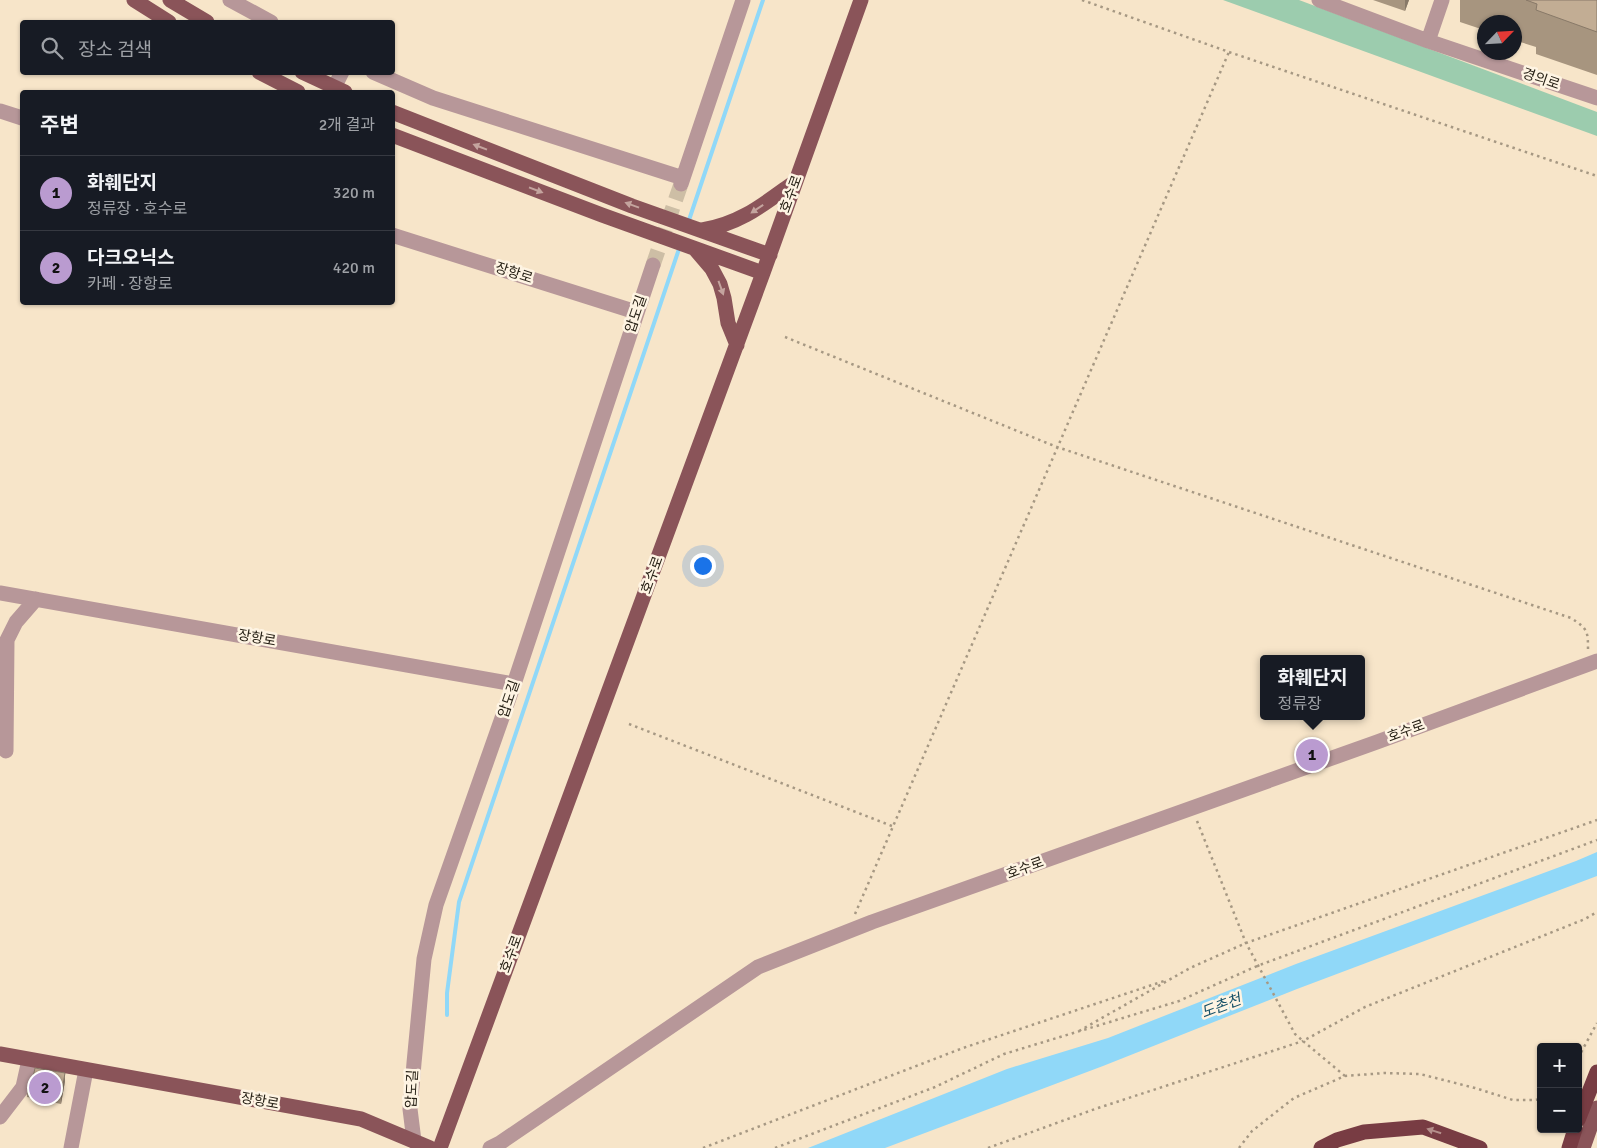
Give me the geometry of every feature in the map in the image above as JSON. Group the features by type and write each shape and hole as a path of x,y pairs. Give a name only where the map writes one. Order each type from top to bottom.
{"highway":[{"path":"1582,1110 1597,1072"},
{"path":"1321,1148 1337,1140 1364,1132 1423,1127 1480,1148"},
{"path":"1569,1148 1574,1133"}],"main road":[{"path":"134,0 166,20"},
{"path":"170,0 204,20"},
{"name":"호수로","path":"440,1148 764,273 861,0"},
{"path":"265,75 294,90"},
{"path":"308,75 339,90"},
{"path":"395,113 678,222 770,255"},
{"path":"395,136 764,273"},
{"path":"698,229 717,228 744,217 759,209 796,181"},
{"path":"691,247 712,269 720,284 728,323 737,345"},
{"name":"장항로","path":"0,1054 361,1118 430,1148"},
{"path":"1584,1148 1597,1108"}],"street":[{"path":"230,0 267,20"},
{"path":"380,75 433,98 682,181 743,0"},
{"name":"경의로","path":"1319,0 1428,41 1597,98"},
{"path":"1428,41 1442,0"},
{"path":"339,90 342,75"},
{"path":"0,111 20,117"},
{"name":"장항로","path":"395,235 636,312"},
{"name":"압도길","path":"414,1141 410,1109 424,959 436,905 514,684 653,265"},
{"name":"장항로","path":"0,593 514,684"},
{"path":"6,751 7,640 16,622 36,599"},
{"name":"호수로","path":"490,1148 500,1144 758,967 848,931 1592,663"},
{"path":"0,1118 23,1087 29,1060"},
{"path":"71,1148 86,1070"}],"path":[{"path":"1082,0 1229,52 1597,176"},
{"path":"848,931 1229,52"},
{"path":"785,337 1058,447 1571,618 1585,627 1588,634 1592,663"},
{"path":"628,724 892,826"},
{"path":"1192,808 1246,943 1295,1034 1345,1076"},
{"path":"1075,1034 1190,968 1246,943 1597,820"},
{"path":"775,1148 935,1087 1004,1054 1179,1001 1258,967 1597,840"},
{"path":"988,1148 1104,1106 1303,1041 1364,1007 1585,919 1597,912"},
{"path":"703,1148 963,1048 1173,978"},
{"path":"1582,1051 1597,1023"},
{"path":"1239,1148 1252,1131 1294,1098 1345,1076 1385,1073 1420,1074 1513,1100 1537,1100"}],"green space":[{"path":"1223,0 1299,0 1597,112 1597,136"}],"water":[{"name":"도촌천","path":"1597,852 1597,876 1297,989 1103,1066 885,1148 808,1148 1007,1069 1108,1038 1296,964"}],"building":[{"path":"1526,0 1597,0 1597,32 1536,10 1537,4"},
{"path":"35,1068 65,1073 61,1096 27,1089 32,1082"}],"waterway":[{"path":"688,223 763,0"},
{"path":"447,1015 447,993 459,902 680,246"}],"tunnel":[{"path":"653,265 681,184"}],"place":[{"name":"화훼단지","path":"1312,755"},
{"name":"다크오닉스","path":"45,1088"}]}
